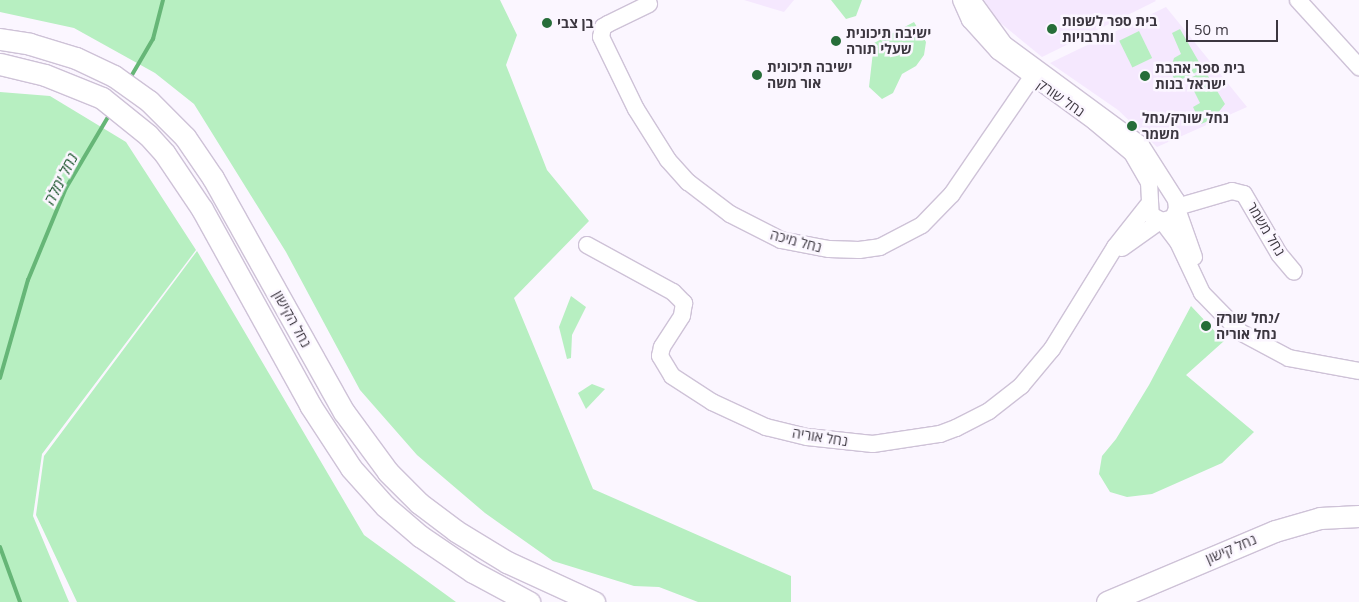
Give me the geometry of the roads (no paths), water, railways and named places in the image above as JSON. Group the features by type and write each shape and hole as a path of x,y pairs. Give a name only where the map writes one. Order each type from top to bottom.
{"main road":[{"name":"נחל הקישון","path":"0,39 30,44 76,58 114,76 149,101 185,137 213,178 340,405 388,472 420,503 456,531 514,566 594,602"},
{"name":"נחל הקישון","path":"0,64 45,75 94,95 118,108 148,135 165,154 202,209 310,405 357,475 386,506 420,536 473,572 529,602"},
{"name":"נחל קישון","path":"1108,602 1274,531 1320,518 1359,516"},
{"path":"1144,602 1300,538 1359,531"}],"street":[{"name":"נחל שורק","path":"961,0 983,37 1034,74 1132,153 1149,182 1149,203"},
{"name":"נחל שורק","path":"972,0 997,37 1034,74 1135,139 1156,164 1176,204 1214,308"},
{"path":"1298,0 1359,67"},
{"name":"נחל מיכה","path":"648,4 603,27 601,37 636,109 668,160 688,182 730,214 781,240 829,249 859,250 880,247 922,225 952,194 1034,74"},
{"name":"נחל משמר","path":"1176,204 1232,191 1244,194 1279,254 1294,272"},
{"path":"1159,192 1176,204 1173,218 1161,221 1151,215 1149,203 1159,192"},
{"name":"נחל אוריה","path":"587,245 673,292 684,303 682,316 662,347 660,356 672,376 712,402 766,427 807,437 873,444 940,434 973,421 1004,401 1037,370 1115,247 1149,203"},
{"name":"נחל שורק","path":"1161,221 1178,242 1196,284 1214,308 1240,332 1265,347 1289,358 1359,371"},
{"name":"נחל אוריה","path":"1102,270 1122,248 1161,221"}],"waterway":[{"name":"נחל ימלה","path":"129,80 153,39 163,0"},
{"name":"נחל ימלה","path":"0,378 28,280 66,188 111,112"},
{"name":"נחל ימלה","path":"0,547 20,602"}],"place":[{"name":"בן צבי","path":"547,23"},
{"name":"בית ספר לשפות ותרבויות","path":"1052,29"},
{"name":"ישיבה תיכונית שעלי תורה","path":"836,41"},
{"name":"ישיבה תיכונית אור משה","path":"757,75"},
{"name":"בית ספר אהבת ישראל בנות","path":"1145,76"},
{"name":"נחל שורק/נחל משמר","path":"1132,126"},
{"name":"נחל שורק/ נחל אוריה","path":"1206,326"}]}
